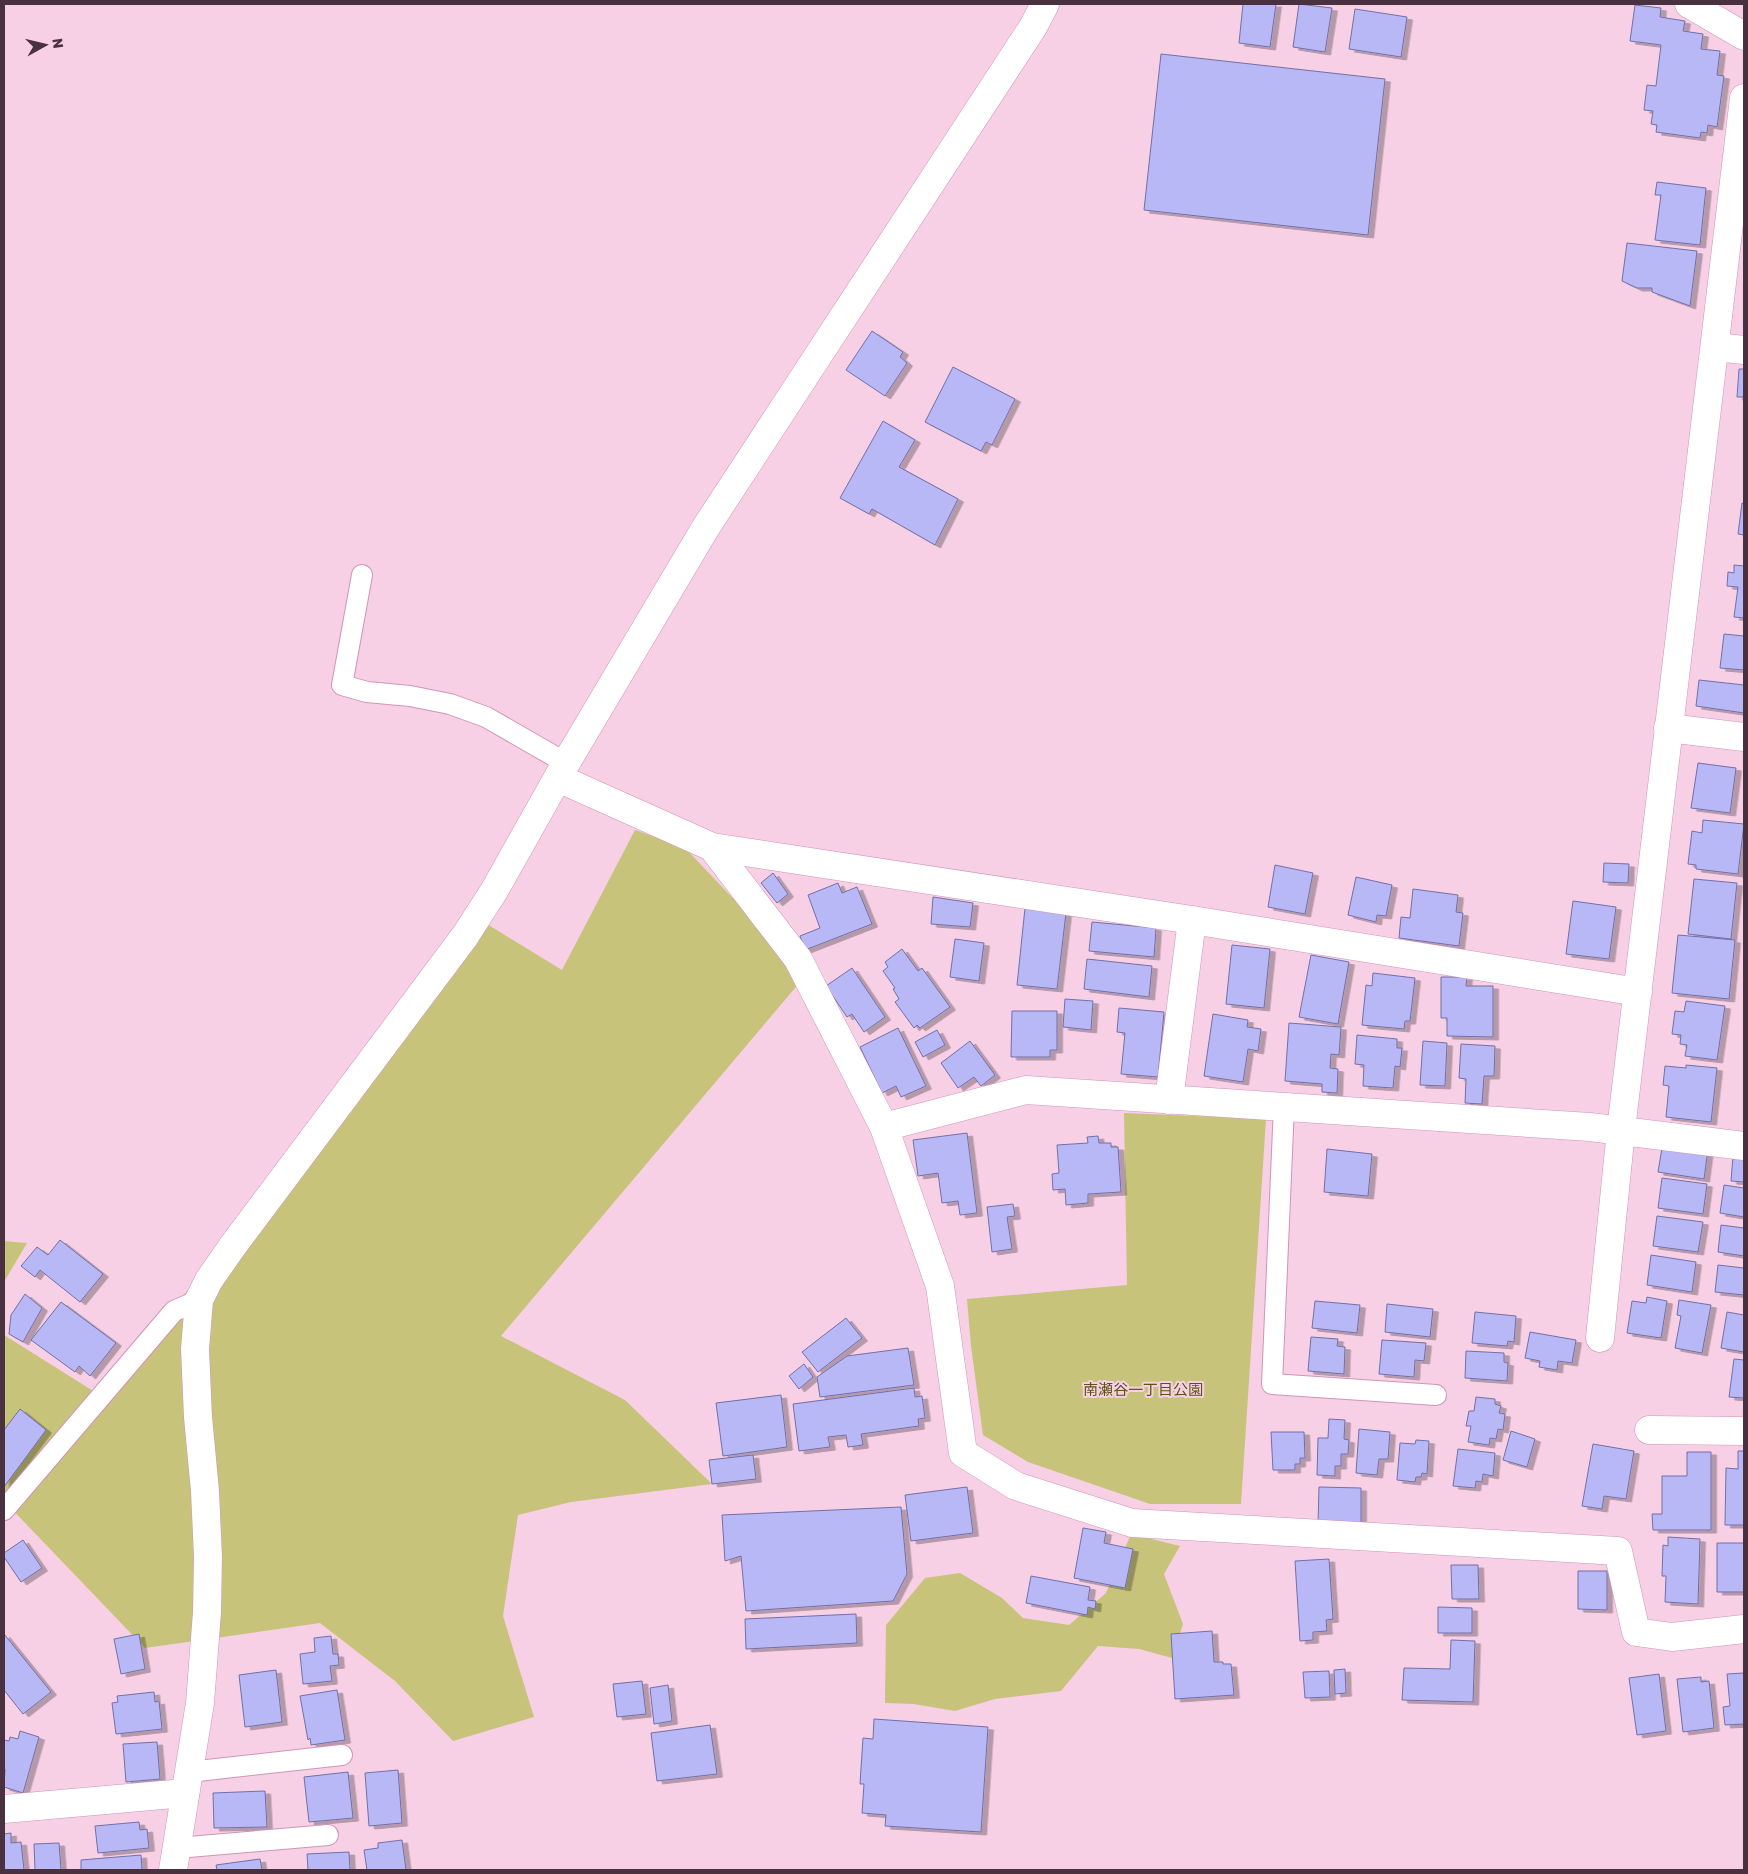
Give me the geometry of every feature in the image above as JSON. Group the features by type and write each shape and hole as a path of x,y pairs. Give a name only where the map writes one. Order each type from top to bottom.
{"street":[{"path":"175,1859 200,1703 207,1612 208,1557 205,1491 198,1416 195,1348 199,1300 209,1280 232,1247 465,936 494,891 562,771 706,527 1033,27 1045,4"},
{"path":"1688,4 1744,36"},
{"path":"1600,1338 1621,1130 1744,98"},
{"path":"1714,347 1744,350"},
{"path":"1668,728 1744,737"},
{"path":"562,771 712,847 1192,920 1638,992"},
{"path":"712,847 798,959 884,1127 940,1286 963,1453 1016,1486 1132,1523 1618,1551 1636,1632 1672,1637 1744,1629"},
{"path":"1169,1100 1192,920"},
{"path":"884,1127 1026,1090 1621,1130 1744,1146"},
{"path":"1649,1430 1744,1431"},
{"path":"4,1809 187,1783"}],"lane":[{"path":"362,575 342,685 367,692 410,696 450,704 486,717 562,771"},
{"path":"1284,1106 1272,1384 1436,1395"},
{"path":"4,1510 174,1311 199,1300"},
{"path":"187,1783 342,1755"},
{"path":"175,1859 328,1835"}],"green space":[{"path":"635,830 685,848 806,975 501,1336 625,1400 712,1484 571,1502 518,1515 503,1616 534,1717 453,1741 395,1681 320,1623 145,1648 4,1501 4,1335 98,1394 238,1232 482,921 562,970"},
{"name":"南瀬谷一丁目公園","path":"1124,1113 1266,1119 1241,1504 1150,1504 1028,1462 983,1435 971,1346 967,1299 1127,1285"},
{"path":"4,1241 27,1243 4,1282"},
{"path":"1131,1534 1180,1546 1164,1574 1183,1624 1172,1658 1139,1649 1098,1646 1061,1691 995,1699 955,1711 914,1704 885,1703 886,1625 925,1578 960,1573 1002,1598 1023,1618 1069,1625 1106,1593"}],"building":[{"path":"1243,4 1276,4 1270,47 1239,43"},
{"path":"1299,4 1332,8 1325,52 1293,47"},
{"path":"1635,5 1661,8 1660,17 1685,21 1683,31 1703,34 1701,49 1720,51 1717,75 1724,76 1717,127 1708,125 1707,133 1701,132 1700,138 1656,132 1657,125 1651,124 1653,111 1644,110 1647,85 1656,86 1661,45 1630,41"},
{"path":"1355,9 1407,17 1401,57 1349,49"},
{"path":"1161,54 1385,79 1368,235 1144,210"},
{"path":"1657,182 1706,188 1700,245 1655,240 1661,195 1655,195"},
{"path":"1627,243 1697,251 1690,306 1652,292 1652,288 1637,288 1622,281"},
{"path":"872,331 903,352 900,357 907,363 885,396 846,370"},
{"path":"953,367 1015,399 992,445 986,442 981,451 925,422"},
{"path":"1739,369 1744,369 1744,397 1737,397"},
{"path":"883,421 915,440 899,467 958,499 935,545 872,509 869,514 840,498"},
{"path":"1742,503 1744,504 1744,535 1738,534"},
{"path":"1734,565 1744,566 1744,618 1734,617 1738,587 1727,586 1728,572 1734,573"},
{"path":"1724,634 1744,636 1744,670 1720,668"},
{"path":"1699,680 1744,685 1744,713 1696,706"},
{"path":"1698,763 1736,768 1730,813 1691,808"},
{"path":"1703,820 1744,824 1738,874 1696,869 1696,865 1688,864 1692,831 1702,833"},
{"path":"1604,863 1629,864 1628,883 1603,882"},
{"path":"1275,865 1313,873 1305,914 1268,907"},
{"path":"773,873 788,894 777,903 761,883"},
{"path":"1356,877 1392,885 1386,916 1377,915 1376,922 1348,915"},
{"path":"1694,879 1737,883 1731,939 1688,934"},
{"path":"838,883 842,893 857,887 872,924 805,950 800,936 820,928 808,895"},
{"path":"1413,889 1458,895 1456,912 1463,913 1459,946 1399,938 1401,917 1410,918"},
{"path":"933,897 973,903 970,927 931,924"},
{"path":"1573,901 1616,907 1609,959 1566,954"},
{"path":"1025,908 1066,913 1057,989 1017,985"},
{"path":"1092,922 1156,928 1154,957 1089,951"},
{"path":"1678,935 1735,940 1729,999 1672,993"},
{"path":"955,939 984,943 979,981 950,977"},
{"path":"1232,945 1270,949 1264,1008 1226,1004"},
{"path":"902,949 918,971 922,968 950,1007 920,1028 917,1025 914,1028 895,1002 899,999 893,989 895,988 883,971 888,967 885,962"},
{"path":"1311,955 1349,962 1338,1024 1299,1017"},
{"path":"1087,959 1152,966 1149,997 1084,989"},
{"path":"852,968 885,1017 864,1032 852,1014 847,1017 826,986"},
{"path":"1373,973 1415,978 1410,1021 1405,1021 1404,1029 1362,1025 1366,985 1372,986"},
{"path":"1441,977 1467,977 1466,986 1493,986 1493,1037 1447,1036 1447,1018 1441,1018"},
{"path":"1065,999 1093,1001 1091,1030 1063,1027"},
{"path":"1686,1001 1725,1006 1717,1060 1685,1056 1687,1045 1680,1044 1681,1035 1672,1034 1675,1011 1684,1012"},
{"path":"1119,1008 1164,1012 1158,1077 1121,1074 1125,1033 1117,1032"},
{"path":"1012,1011 1057,1011 1057,1050 1050,1050 1050,1057 1011,1057"},
{"path":"1213,1014 1248,1020 1247,1027 1261,1029 1258,1051 1248,1049 1243,1082 1204,1076"},
{"path":"1289,1023 1341,1027 1339,1055 1331,1054 1330,1068 1338,1069 1337,1093 1322,1092 1322,1084 1285,1081"},
{"path":"898,1028 926,1086 901,1097 896,1086 882,1093 860,1047"},
{"path":"937,1030 945,1045 923,1057 915,1042"},
{"path":"1357,1035 1397,1039 1397,1048 1402,1048 1400,1067 1395,1066 1393,1088 1363,1086 1364,1065 1355,1064"},
{"path":"970,1041 995,1075 981,1086 974,1077 958,1088 941,1063"},
{"path":"1423,1041 1447,1043 1445,1086 1420,1085"},
{"path":"1461,1044 1495,1046 1494,1076 1484,1076 1482,1104 1465,1103 1466,1079 1459,1078"},
{"path":"1686,1065 1717,1068 1711,1122 1666,1117 1669,1086 1663,1085 1665,1066 1686,1068"},
{"path":"967,1133 977,1213 960,1215 958,1201 942,1203 938,1173 918,1176 913,1140"},
{"path":"1098,1136 1099,1143 1111,1143 1111,1147 1118,1147 1121,1192 1088,1194 1088,1203 1066,1205 1065,1189 1053,1190 1052,1174 1059,1173 1057,1145 1088,1143 1087,1137"},
{"path":"1663,1142 1708,1149 1704,1179 1658,1172"},
{"path":"1327,1149 1372,1154 1368,1196 1324,1192"},
{"path":"1733,1156 1744,1157 1744,1182 1731,1181"},
{"path":"1662,1178 1707,1184 1703,1214 1658,1208"},
{"path":"1724,1185 1744,1188 1744,1217 1720,1213"},
{"path":"1013,1204 1015,1216 1007,1217 1012,1249 992,1252 987,1207"},
{"path":"1657,1216 1703,1222 1698,1252 1653,1246"},
{"path":"1721,1225 1744,1228 1744,1256 1718,1252"},
{"path":"60,1240 103,1274 80,1302 40,1270 35,1277 21,1266 37,1247 48,1255"},
{"path":"1651,1255 1696,1262 1692,1292 1647,1285"},
{"path":"1718,1265 1744,1268 1744,1295 1715,1292"},
{"path":"25,1294 42,1308 23,1342 9,1334 11,1315"},
{"path":"1647,1297 1667,1301 1661,1338 1627,1333 1632,1301 1646,1303"},
{"path":"1679,1300 1711,1305 1702,1353 1675,1348 1681,1316 1677,1315"},
{"path":"1315,1301 1360,1305 1357,1333 1312,1328"},
{"path":"61,1302 116,1343 90,1376 79,1366 75,1372 31,1340"},
{"path":"1387,1304 1433,1309 1430,1337 1385,1332"},
{"path":"1475,1312 1516,1316 1514,1342 1508,1341 1507,1346 1472,1343"},
{"path":"1727,1312 1744,1315 1744,1352 1721,1348"},
{"path":"846,1318 862,1338 818,1372 802,1352"},
{"path":"1530,1332 1576,1340 1572,1363 1558,1361 1557,1370 1539,1367 1540,1361 1525,1358"},
{"path":"1311,1337 1338,1339 1337,1346 1345,1347 1344,1374 1308,1371"},
{"path":"1382,1340 1426,1343 1424,1361 1415,1360 1414,1377 1379,1374"},
{"path":"908,1348 914,1385 820,1397 817,1377 847,1356"},
{"path":"1466,1351 1504,1353 1504,1362 1508,1363 1507,1381 1465,1378"},
{"path":"1734,1359 1744,1360 1744,1398 1729,1397"},
{"path":"804,1364 813,1377 799,1389 789,1376"},
{"path":"914,1388 915,1397 922,1396 925,1418 918,1419 919,1426 861,1434 863,1445 848,1447 846,1435 828,1437 830,1447 799,1451 793,1404"},
{"path":"781,1395 787,1447 723,1456 716,1403"},
{"path":"1476,1397 1495,1399 1495,1404 1501,1406 1499,1413 1505,1414 1503,1430 1498,1429 1496,1439 1490,1438 1489,1445 1468,1442 1471,1426 1466,1426 1469,1411 1474,1411"},
{"path":"20,1409 46,1430 4,1487 4,1430"},
{"path":"1329,1419 1345,1420 1344,1439 1349,1440 1348,1454 1341,1454 1341,1466 1335,1466 1335,1476 1317,1475 1318,1438 1328,1438"},
{"path":"1359,1429 1390,1432 1388,1459 1379,1459 1377,1475 1356,1473"},
{"path":"1511,1431 1535,1439 1527,1467 1503,1460"},
{"path":"1271,1432 1304,1432 1305,1458 1300,1458 1300,1464 1295,1464 1295,1470 1273,1470"},
{"path":"1416,1440 1429,1441 1427,1474 1422,1473 1421,1477 1416,1477 1415,1482 1397,1480 1400,1443 1415,1444"},
{"path":"1593,1444 1634,1451 1626,1499 1604,1496 1602,1509 1582,1506"},
{"path":"1458,1449 1495,1453 1493,1476 1483,1474 1482,1482 1476,1481 1475,1488 1453,1486"},
{"path":"1738,1451 1744,1451 1744,1525 1725,1525 1726,1468 1738,1469"},
{"path":"1687,1452 1711,1452 1711,1530 1653,1530 1652,1514 1662,1514 1662,1476 1687,1476"},
{"path":"753,1455 756,1479 712,1484 709,1460"},
{"path":"967,1487 973,1533 911,1541 905,1495"},
{"path":"1319,1487 1361,1488 1361,1524 1318,1524"},
{"path":"901,1507 907,1574 893,1601 746,1611 741,1556 725,1561 722,1515"},
{"path":"1083,1528 1106,1532 1104,1543 1133,1549 1125,1588 1074,1578"},
{"path":"1668,1537 1700,1539 1698,1604 1665,1602 1666,1576 1662,1576 1663,1545 1668,1546"},
{"path":"23,1540 42,1568 21,1582 4,1557 4,1553"},
{"path":"1717,1543 1744,1543 1744,1592 1717,1592"},
{"path":"1329,1559 1333,1619 1326,1620 1327,1631 1313,1632 1313,1640 1300,1641 1295,1561"},
{"path":"1451,1565 1478,1565 1479,1599 1452,1599"},
{"path":"1578,1571 1607,1571 1607,1610 1578,1609"},
{"path":"1031,1576 1090,1587 1088,1600 1096,1601 1095,1609 1088,1607 1087,1615 1026,1603"},
{"path":"1438,1607 1472,1608 1472,1633 1438,1633"},
{"path":"856,1614 857,1643 746,1649 745,1619"},
{"path":"1212,1631 1214,1662 1231,1664 1234,1695 1175,1699 1171,1634"},
{"path":"4,1634 51,1692 23,1714 4,1690"},
{"path":"139,1634 145,1669 121,1674 114,1639"},
{"path":"331,1636 333,1654 338,1654 339,1665 330,1666 332,1681 303,1684 300,1654 315,1652 314,1638"},
{"path":"1451,1640 1475,1641 1473,1702 1402,1700 1404,1668 1450,1669"},
{"path":"1345,1669 1346,1693 1335,1694 1334,1670"},
{"path":"276,1670 282,1722 245,1727 239,1675"},
{"path":"1329,1671 1330,1697 1305,1698 1303,1672"},
{"path":"1744,1673 1744,1724 1725,1725 1723,1707 1730,1706 1727,1674"},
{"path":"1659,1674 1666,1731 1637,1735 1629,1678"},
{"path":"1701,1677 1701,1682 1709,1681 1714,1728 1683,1732 1677,1679"},
{"path":"642,1681 646,1714 617,1717 613,1684"},
{"path":"668,1685 672,1721 654,1724 650,1688"},
{"path":"337,1690 345,1740 311,1745 310,1738 308,1740 300,1696"},
{"path":"154,1692 155,1702 159,1701 162,1729 116,1734 112,1703 118,1702 117,1696"},
{"path":"874,1719 988,1727 981,1832 885,1826 886,1815 862,1813 864,1784 860,1784 863,1738 873,1739"},
{"path":"710,1725 717,1774 657,1781 651,1733"},
{"path":"20,1731 39,1737 23,1793 4,1787 4,1740 9,1741 10,1737 18,1739"},
{"path":"157,1742 160,1779 126,1782 123,1744"},
{"path":"398,1770 402,1823 369,1826 365,1773"},
{"path":"348,1772 353,1818 309,1822 304,1777"},
{"path":"265,1791 267,1827 214,1828 213,1793"},
{"path":"139,1822 140,1830 147,1829 149,1848 98,1853 95,1826"},
{"path":"11,1833 11,1843 21,1842 24,1870 4,1870 4,1834"},
{"path":"402,1840 406,1870 367,1870 364,1850 378,1848 378,1843"},
{"path":"59,1843 61,1870 35,1870 34,1844"},
{"path":"349,1852 350,1870 308,1870 307,1854"},
{"path":"141,1855 142,1870 81,1870 81,1860"},
{"path":"260,1859 262,1870 217,1870 216,1865"}]}
